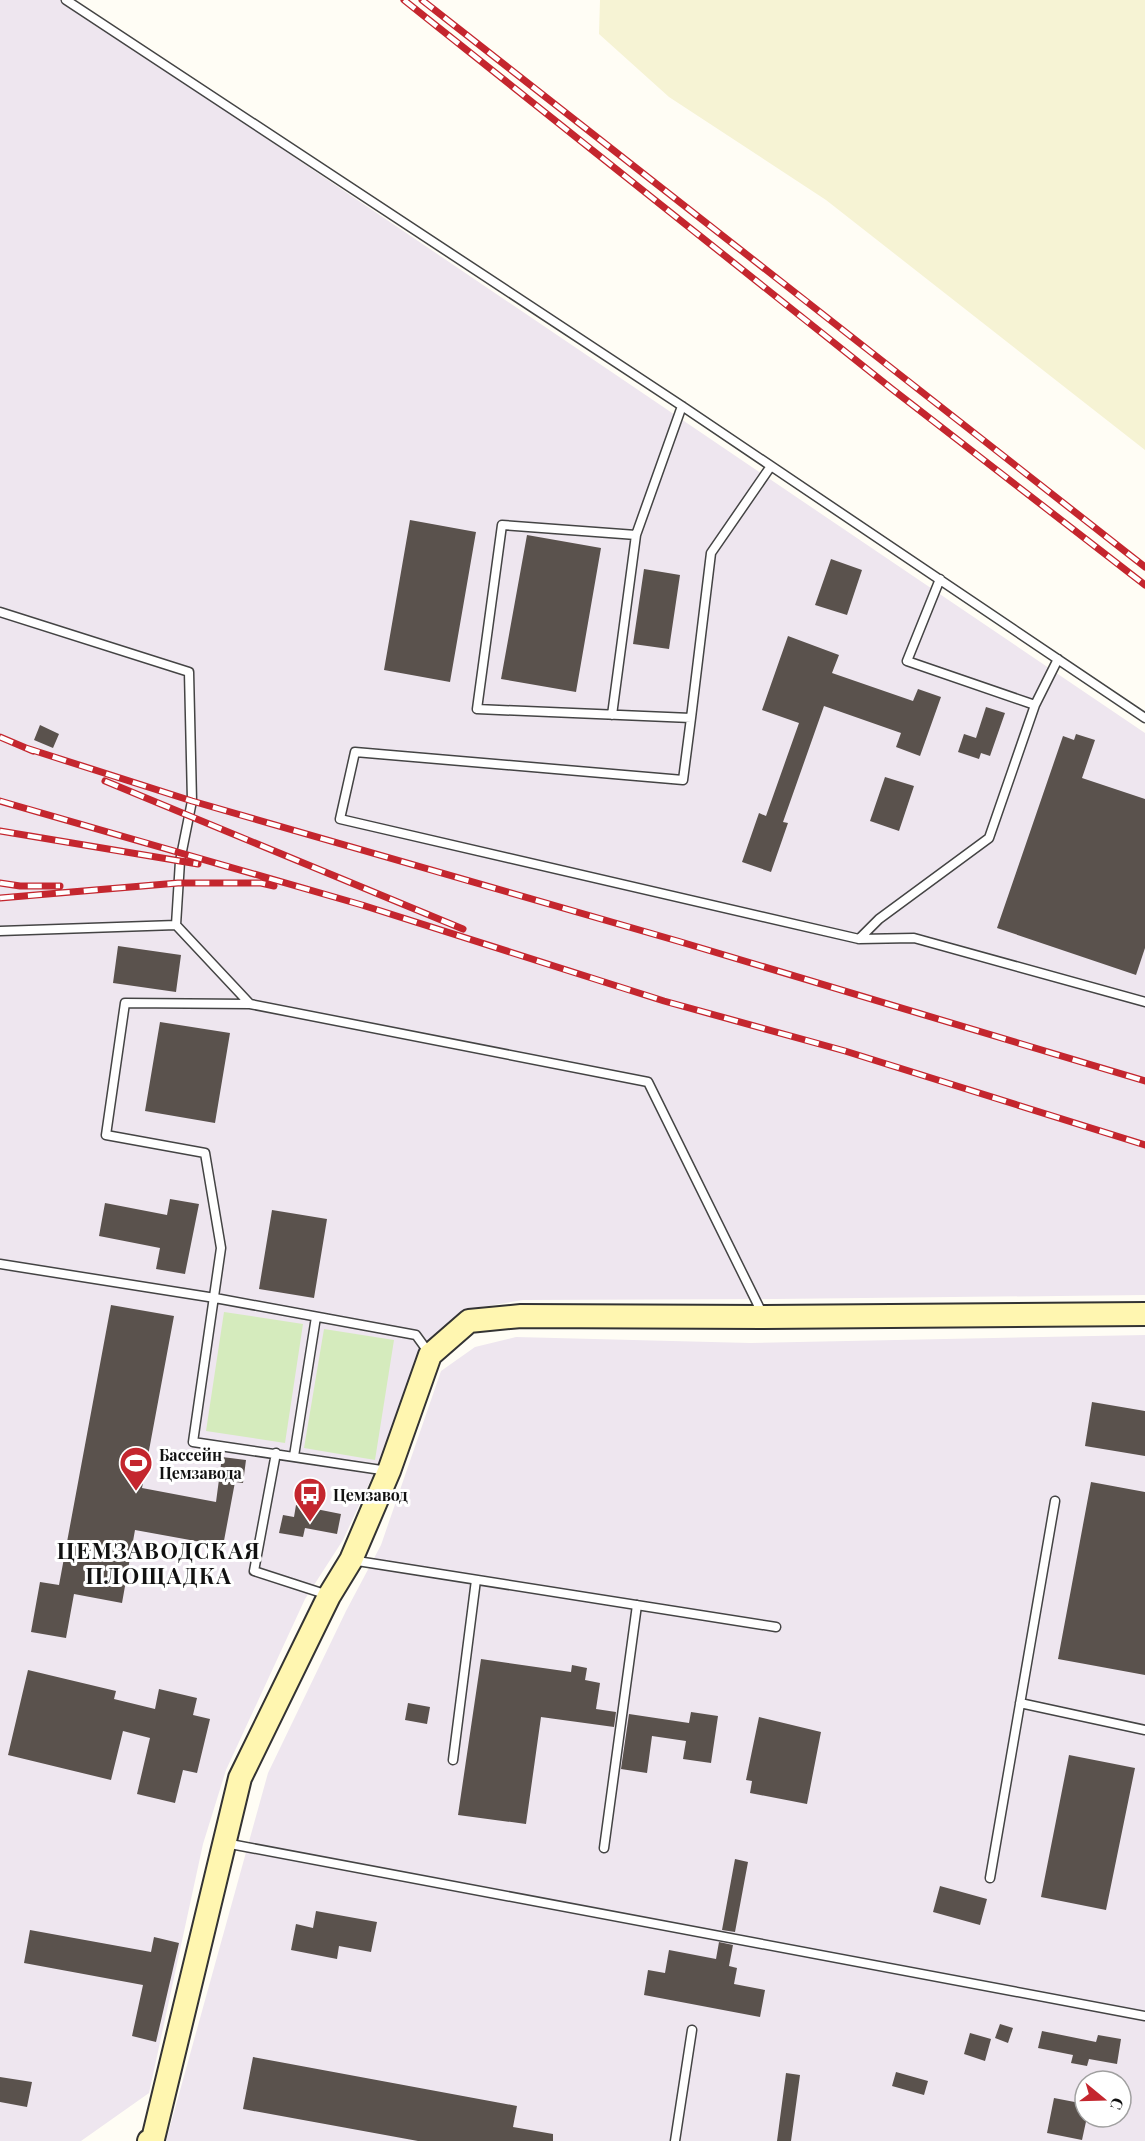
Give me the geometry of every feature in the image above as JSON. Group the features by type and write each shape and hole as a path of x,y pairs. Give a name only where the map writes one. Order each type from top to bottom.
{"street":[{"path":"156,2140 240,1778 329,1596 351,1560 389,1471 430,1354 470,1321 521,1316 1145,1314"}],"lane":[{"path":"66,0 682,406 1145,718"},
{"path":"612,715 636,535 682,406"},
{"path":"771,466 711,554 683,780 355,752 340,819 859,939 914,938 1145,1002"},
{"path":"636,535 502,525 477,709 691,718"},
{"path":"939,579 907,661 1035,705"},
{"path":"0,612 189,672 192,801 180,861 176,925 250,1004"},
{"path":"859,939 879,919 989,838 1035,705 1058,659"},
{"path":"0,931 176,925"},
{"path":"389,1471 193,1442 221,1248 205,1153 106,1135 125,1003 250,1004 648,1082 764,1317"},
{"path":"0,1264 416,1335 430,1354"},
{"path":"294,1456 316,1317"},
{"path":"276,1453 254,1571 329,1596"},
{"path":"990,1878 1055,1501"},
{"path":"351,1560 776,1627"},
{"path":"453,1760 476,1580"},
{"path":"604,1848 637,1605"},
{"path":"1020,1703 1145,1730"},
{"path":"225,1843 1145,2016"},
{"path":"675,2141 692,2030"}],"shaded area":[{"path":"0,0 62,0 1145,733 1145,1295 523,1300 464,1310 416,1357 386,1447 343,1540 305,1599 226,1770 203,1844 149,2093 81,2141 0,2141"},
{"path":"600,0 1145,0 1145,450 826,200 669,97 599,34"},
{"path":"1145,1335 1145,2141 166,2141 268,1773 346,1611 381,1545 441,1371 475,1347 516,1337 750,1343"}],"green space":[{"path":"224,1312 303,1324 285,1443 206,1431"},
{"path":"324,1329 394,1340 375,1460 304,1448"}],"building":[{"path":"410,520 476,532 450,682 384,670"},
{"path":"527,535 601,548 576,692 501,679"},
{"path":"831,559 862,570 847,615 815,605"},
{"path":"644,569 680,575 669,649 633,644"},
{"path":"788,636 839,655 832,673 913,701 918,689 941,697 920,756 896,747 901,733 824,706 783,822 788,823 771,872 742,862 759,813 766,816 799,723 762,710"},
{"path":"986,707 1005,713 990,756 981,753 979,759 958,752 964,734 976,738"},
{"path":"40,725 59,734 53,748 34,740"},
{"path":"1076,734 1095,740 1082,778 1145,799 1145,948 1136,975 997,928 1063,736 1074,740"},
{"path":"885,777 914,786 899,831 870,821"},
{"path":"118,946 181,955 176,992 113,983"},
{"path":"160,1022 230,1033 215,1123 145,1111"},
{"path":"170,1199 199,1204 185,1274 156,1269 160,1248 99,1236 105,1203 167,1215"},
{"path":"272,1210 327,1219 314,1298 259,1289"},
{"path":"111,1305 174,1316 142,1488 216,1502 222,1457 246,1460 243,1483 235,1482 223,1546 135,1530 122,1603 74,1594 66,1638 31,1632 40,1582 59,1585"},
{"path":"1092,1402 1145,1411 1145,1456 1085,1446"},
{"path":"1091,1482 1145,1492 1145,1675 1058,1659"},
{"name":"Цемзавод","path":"296,1505 341,1514 337,1534 305,1528 303,1537 279,1533 283,1515 294,1517"},
{"path":"481,1659 571,1672 572,1665 587,1668 585,1680 600,1683 596,1709 616,1712 614,1727 541,1717 526,1824 458,1815"},
{"path":"28,1670 116,1691 114,1699 155,1709 159,1689 197,1698 193,1715 210,1719 197,1773 183,1770 175,1803 137,1794 150,1738 123,1731 111,1780 8,1755"},
{"path":"408,1703 430,1707 427,1724 405,1720"},
{"path":"691,1712 718,1716 711,1763 683,1759 686,1741 652,1736 647,1773 621,1769 629,1714 689,1723"},
{"path":"759,1717 821,1732 807,1804 750,1793 752,1781 746,1780"},
{"path":"1069,1755 1135,1768 1106,1910 1041,1897"},
{"path":"735,1859 748,1862 735,1932 722,1930"},
{"path":"940,1886 987,1899 980,1925 933,1912"},
{"path":"316,1911 377,1922 371,1952 339,1946 337,1959 291,1950 296,1924 313,1928"},
{"path":"30,1930 151,1952 154,1937 179,1943 156,2042 132,2036 143,1985 24,1963"},
{"path":"719,1942 733,1945 729,1966 737,1968 734,1984 765,1990 760,2017 644,1995 648,1970 665,1973 669,1950 716,1959"},
{"path":"1000,2024 1013,2028 1008,2043 995,2038"},
{"path":"1042,2031 1096,2042 1098,2035 1121,2039 1117,2064 1089,2059 1087,2066 1071,2063 1073,2055 1038,2048"},
{"path":"970,2033 991,2039 985,2061 964,2054"},
{"path":"253,2057 517,2106 513,2127 553,2134 553,2141 418,2141 243,2109"},
{"path":"896,2072 928,2081 924,2095 892,2086"},
{"path":"786,2073 800,2075 791,2141 777,2141"},
{"path":"0,2077 32,2082 27,2107 0,2102"},
{"path":"1054,2098 1073,2102 1073,2129 1084,2129 1082,2140 1047,2133"}],"railway":[{"path":"404,0 892,389 1145,585"},
{"path":"422,0 1145,567"},
{"path":"0,737 33,751"},
{"path":"26,748 192,801 681,942 1145,1081"},
{"path":"105,781 463,929"},
{"path":"0,801 362,905 664,1001 845,1051 1145,1145"},
{"path":"0,831 198,864"},
{"path":"0,883 20,886 60,886"},
{"path":"0,898 178,883 261,883 274,886"}],"place":[{"name":"Бассейн Цемзавода","path":"136,1492"},
{"name":"Цемзавод","path":"310,1523"}],"district":[{"name":"ЦЕМЗАВОДСКАЯ ПЛОЩАДКА","path":"159,1562"}]}
